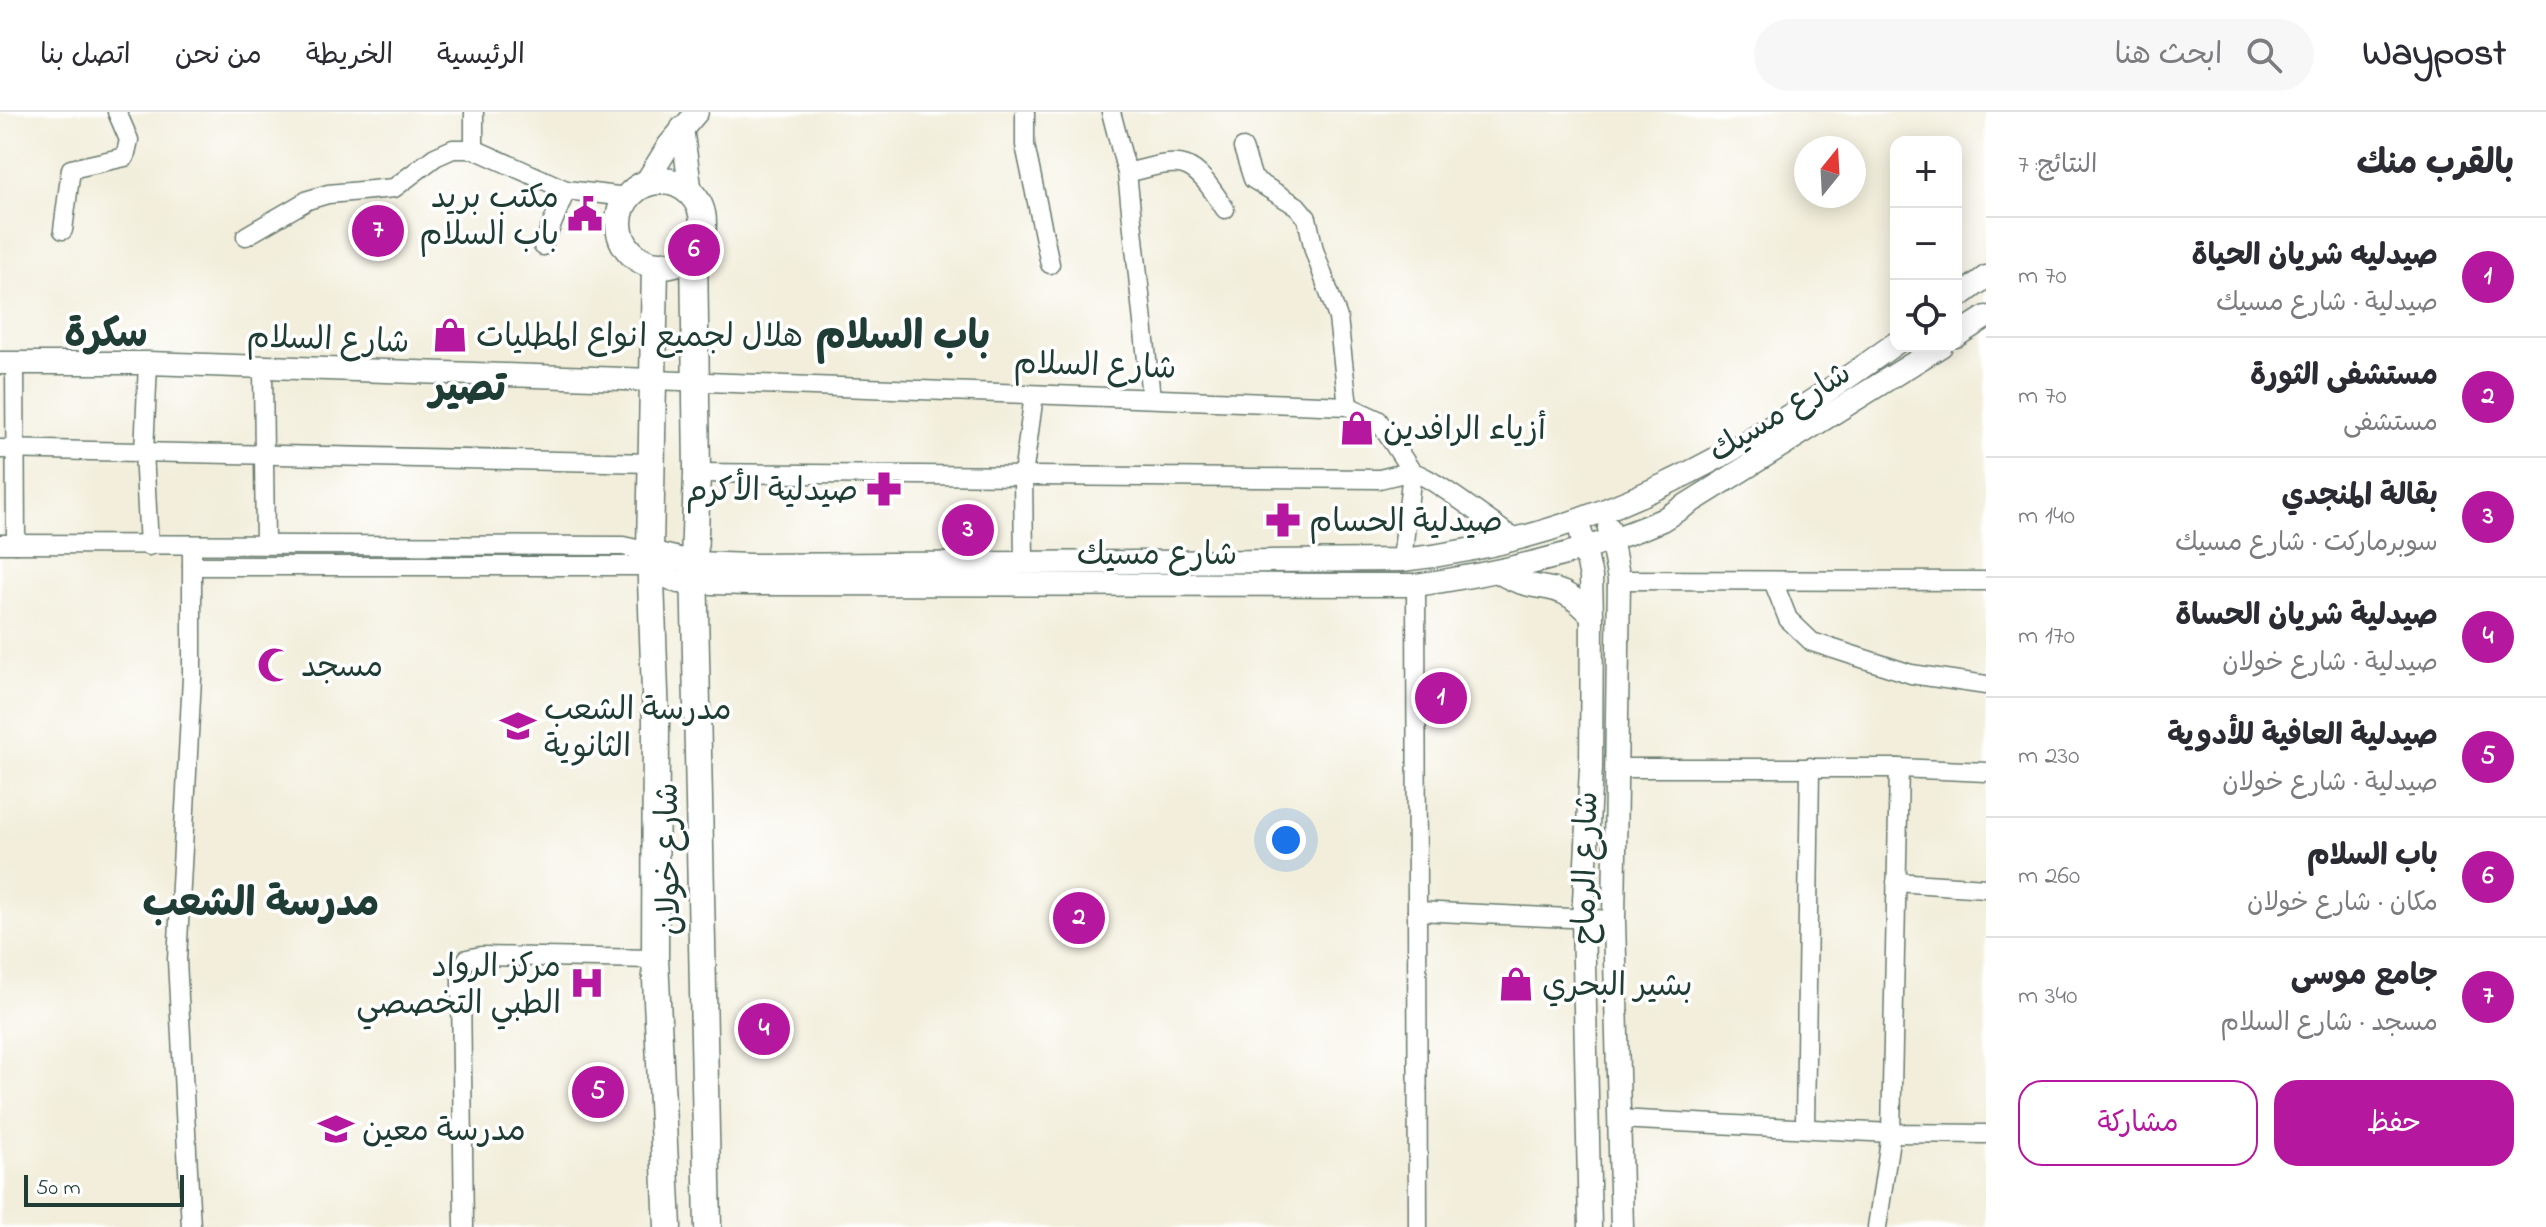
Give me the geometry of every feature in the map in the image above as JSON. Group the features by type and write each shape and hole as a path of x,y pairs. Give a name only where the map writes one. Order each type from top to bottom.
{"main road":[{"path":"662,181 677,184 691,193 699,203 703,227 694,250 676,263 655,265 640,260 621,238 619,224 636,190 662,181"},
{"name":"شارع خولان","path":"694,250 695,573 708,1227"},
{"name":"شارع خولان","path":"655,265 651,561 656,721 655,959 668,1227"},
{"path":"655,307 662,295 675,291 688,295 696,307"},
{"path":"656,721 698,718"}],"street":[{"path":"63,230 71,169 125,157 129,140 117,112"},
{"path":"474,112 474,149"},
{"path":"1025,112 1025,145 1050,264"},
{"path":"1111,112 1127,173 1151,397"},
{"path":"246,236 308,200 328,194 394,188 435,157 453,149 474,149 566,190 636,190 689,120"},
{"path":"689,120 691,193"},
{"path":"1243,148 1253,179 1297,206 1307,218 1314,250 1338,318 1348,406"},
{"path":"1127,173 1168,162 1180,163 1201,173 1225,209"},
{"path":"543,246 566,190"},
{"path":"1962,295 1986,277"},
{"path":"1962,332 1986,317"},
{"name":"شارع مسيك","path":"695,573 1024,564 1402,560 1456,554 1517,540 1650,494 1751,438 1847,379 1890,347"},
{"name":"شارع مسيك","path":"651,561 695,573 1416,585 1500,573 1615,541 1662,520 1931,352"},
{"path":"8,363 8,544 623,546 651,561"},
{"name":"شارع السلام","path":"8,363 148,363 1348,406 1378,420 1412,472"},
{"path":"148,363 144,452 149,546"},
{"path":"263,369 265,544"},
{"path":"1024,564 1023,476 1034,395"},
{"path":"7,449 653,463"},
{"path":"697,473 1379,479 1412,472 1429,477 1450,496 1517,540"},
{"path":"1402,560 1412,472"},
{"name":"شارع الرماح","path":"1603,512 1615,541 1619,580 1614,920 1622,1227"},
{"name":"شارع الرماح","path":"1576,521 1586,547 1592,616 1591,768 1583,920 1590,1227"},
{"path":"191,1227 177,960 192,678 192,546"},
{"path":"192,566 642,566 651,561"},
{"path":"1500,573 1518,583 1560,588 1576,598 1592,616"},
{"path":"1619,580 1986,581"},
{"path":"1773,581 1788,619 1812,642 1911,674 1986,685"},
{"path":"1416,585 1418,1227"},
{"path":"1617,768 1810,767 1986,772"},
{"path":"1805,1127 1810,767"},
{"path":"1877,1227 1891,1133 1899,768"},
{"path":"1896,882 1986,888"},
{"path":"1417,911 1614,920"},
{"path":"464,1227 461,970 467,959 481,956 655,959"},
{"path":"1618,1119 1891,1133 1986,1134"}],"place":[{"name":"مكتب بريد باب السلام","path":"585,214"},
{"name":"جامع موسى","path":"378,231"},
{"name":"باب السلام","path":"694,250"},
{"name":"هلال لجميع انواع المطليات","path":"450,335"},
{"name":"أزياء الرافدين","path":"1357,428"},
{"name":"صيدلية الأكرم","path":"884,489"},
{"name":"صيدلية الحسام","path":"1283,520"},
{"name":"بقالة المنجدي","path":"968,530"},
{"name":"مسجد","path":"275,665"},
{"name":"صيدليه شريان الحياة","path":"1441,698"},
{"name":"مدرسة الشعب الثانوية","path":"518,726"},
{"name":"مستشفى الثورة","path":"1079,918"},
{"name":"مركز الرواد الطبي التخصصي","path":"587,983"},
{"name":"بشير البحري","path":"1516,984"},
{"name":"صيدلية شريان الحساة","path":"764,1029"},
{"name":"صيدلية العافية للأدوية","path":"598,1092"},
{"name":"مدرسة معين","path":"336,1129"}],"district":[{"name":"سكرة","path":"106,332"},
{"name":"باب السلام","path":"903,334"},
{"name":"تصير","path":"468,386"},
{"name":"مدرسة الشعب","path":"261,901"}]}
